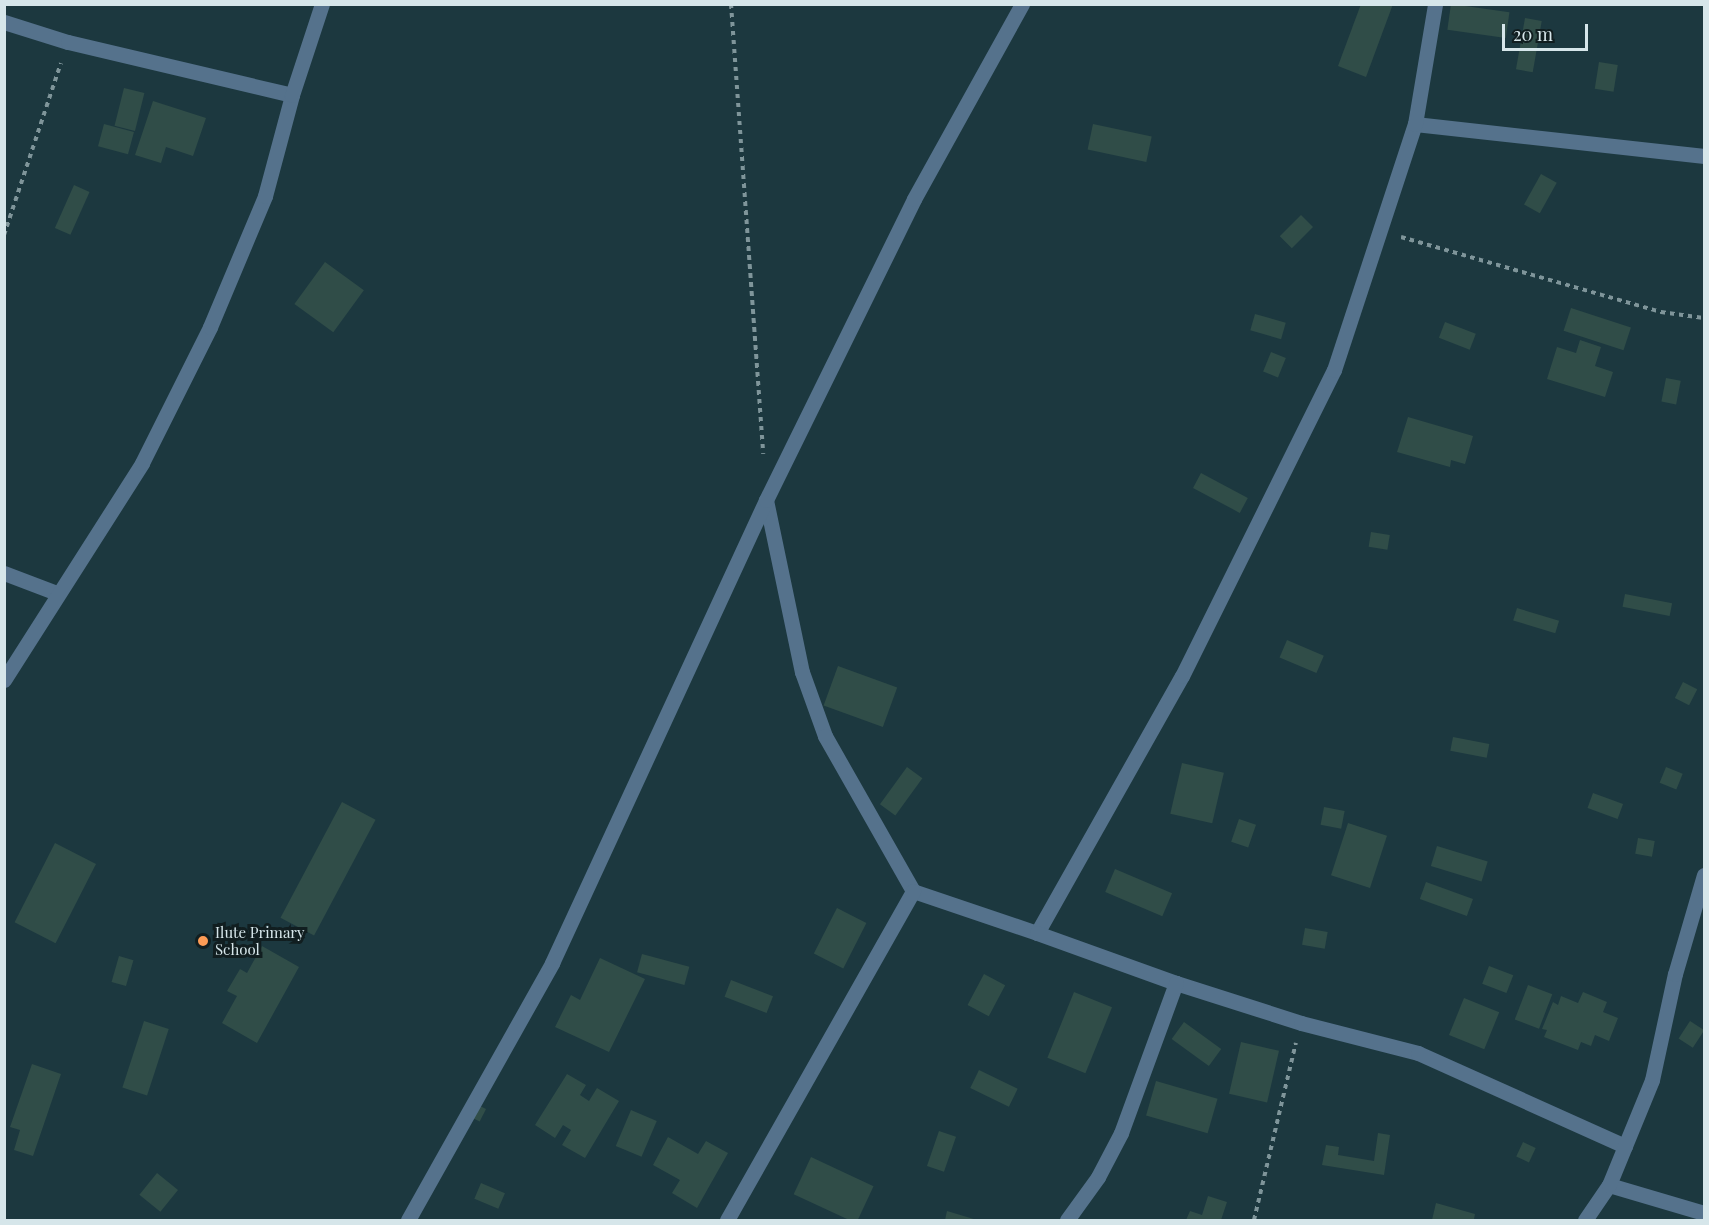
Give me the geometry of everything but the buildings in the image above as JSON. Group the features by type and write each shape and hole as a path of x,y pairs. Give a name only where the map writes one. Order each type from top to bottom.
{"street":[{"path":"4,680 57,593 142,463 210,327 265,196 292,95 322,4"},
{"path":"1037,933 1182,676 1334,370 1415,124 1435,4"},
{"path":"408,1221 552,963 766,500 914,199 1024,6"},
{"path":"4,22 68,42 292,95"},
{"path":"1415,124 1704,156"},
{"path":"766,500 802,672 825,736 913,891 1176,984 1301,1023 1418,1053 1625,1146"},
{"path":"4,573 57,593"},
{"path":"1586,1221 1609,1185 1652,1080 1675,974 1704,875"},
{"path":"727,1221 913,891"},
{"path":"1066,1221 1098,1177 1121,1133 1176,984"},
{"path":"1609,1185 1704,1213"}],"path":[{"path":"731,4 766,500"},
{"path":"4,235 68,42"},
{"path":"1380,230 1661,312 1704,318"},
{"path":"1254,1221 1301,1023"}],"place":[{"name":"Ilute Primary School","path":"203,941"}]}
